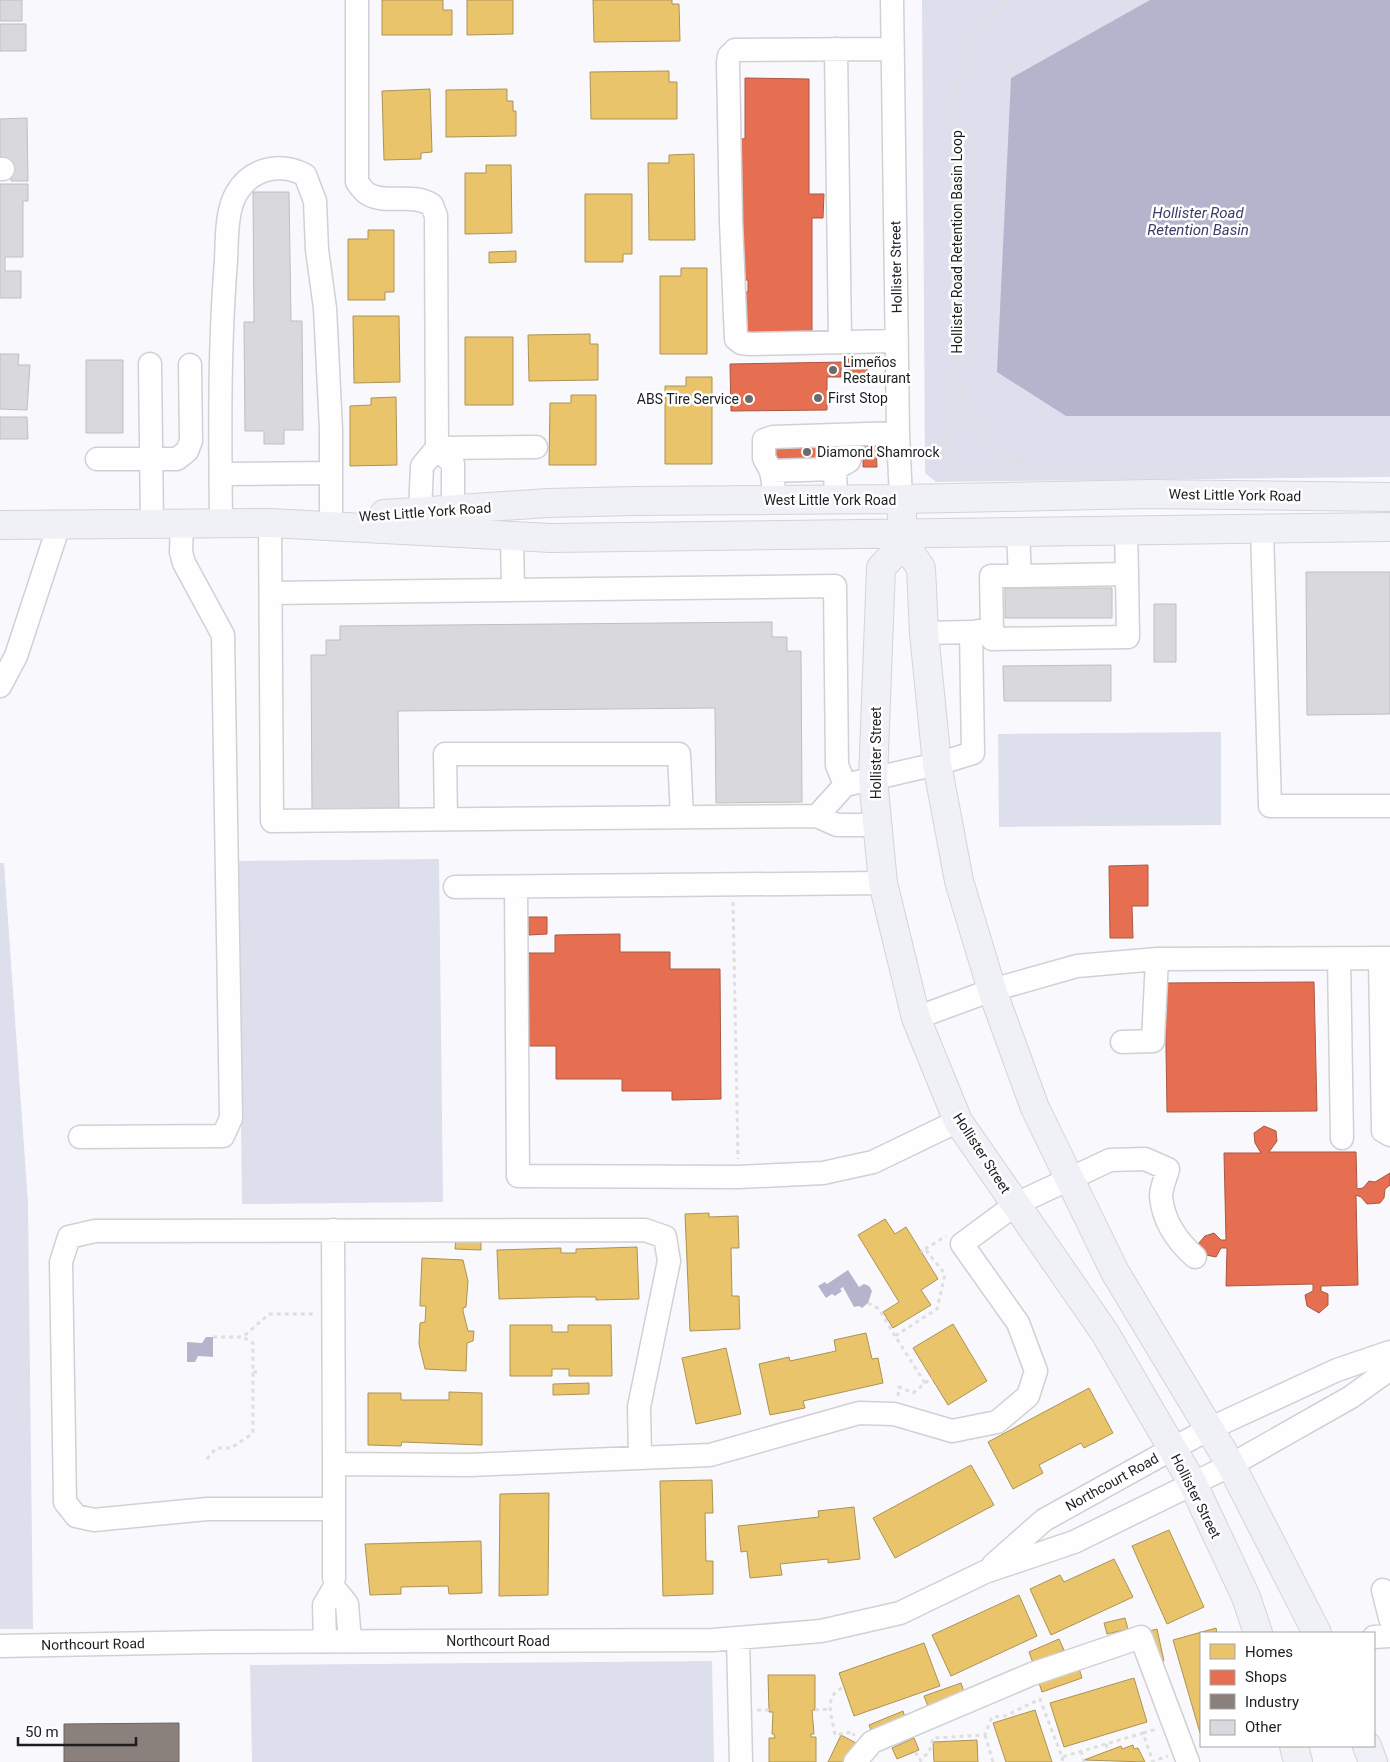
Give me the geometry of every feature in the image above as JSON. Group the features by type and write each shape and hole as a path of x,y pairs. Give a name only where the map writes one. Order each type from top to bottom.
{"main road":[{"name":"West Little York Road","path":"270,523 548,503 1149,494 1390,497"},
{"name":"Hollister Street","path":"902,499 903,534 912,555 921,568 924,633 937,764 959,881 992,990 1035,1108 1115,1272 1231,1465 1316,1632"},
{"name":"West Little York Road","path":"0,525 270,523 551,538 1390,527"},
{"name":"Hollister Street","path":"903,534 892,556 881,568 873,779 883,883 916,1018 958,1121 1105,1334 1193,1484 1246,1596 1258,1632"},
{"path":"1294,1747 1298,1762"},
{"path":"1367,1747 1372,1762"}],"street":[{"path":"356,0 357,182 367,194 381,197 423,199 432,205 436,216 437,448 422,466 420,512"},
{"name":"Hollister Street","path":"892,0 898,433 902,499"},
{"path":"836,49 840,342"},
{"path":"893,50 735,50 729,56 728,62 729,151 736,339 741,343 750,344 897,341"},
{"path":"221,523 222,315 229,217 236,194 248,179 278,166 293,168 305,175 315,200 317,250 325,308 331,518"},
{"path":"150,364 152,523"},
{"path":"97,459 177,458 187,452 191,441 190,365"},
{"path":"776,500 771,471 764,458 764,440 773,437 898,433"},
{"path":"771,471 835,469 848,461 851,454 848,435"},
{"path":"437,448 536,447"},
{"path":"437,448 453,464 453,510"},
{"path":"835,469 836,499"},
{"path":"220,474 331,473"},
{"path":"80,1137 224,1136 231,1118 223,636 184,563 181,552 182,523"},
{"path":"270,523 272,821 817,816 837,825 878,825"},
{"path":"0,686 16,656 60,524"},
{"path":"1262,529 1270,806 1390,806"},
{"path":"924,633 981,631 992,639 1128,636 1126,531"},
{"path":"1018,533 1020,576"},
{"path":"512,536 513,590"},
{"path":"817,816 845,785 937,764 973,753 981,631 991,576 1127,574"},
{"path":"271,592 835,586 837,765 845,785"},
{"path":"446,820 445,754 679,754 682,817"},
{"path":"456,887 883,883"},
{"path":"516,887 518,1176 738,1177 822,1173 873,1162 958,1121"},
{"path":"1339,958 1342,1138"},
{"path":"916,1018 992,990 1077,966 1157,959 1385,958 1386,1088 1383,1131 1390,1135"},
{"path":"1122,1042 1153,1041 1157,959"},
{"path":"334,1464 469,1465 640,1456 710,1455 860,1412 894,1414 952,1431 997,1422 1028,1396 1036,1371 1018,1323 962,1244 1016,1204 1110,1160 1145,1159 1168,1169 1161,1196 1170,1226 1180,1244 1196,1257"},
{"path":"334,1230 334,1578"},
{"path":"334,1509 207,1509 94,1520 76,1516 65,1502 61,1262 69,1237 95,1231 645,1230 665,1237 669,1261 639,1407 640,1456"},
{"name":"Northcourt Road","path":"985,1572 1044,1520 1172,1449 1209,1429 1337,1370 1390,1352"},
{"name":"Northcourt Road","path":"0,1646 325,1641 738,1639 821,1631 900,1613 985,1572 1074,1542 1231,1465 1351,1397 1390,1369"},
{"path":"325,1641 324,1605 334,1588 347,1604 350,1641"},
{"path":"1383,1590 1390,1618"},
{"path":"1375,1637 1390,1636"},
{"path":"855,1762 872,1742 1032,1674 1141,1637 1188,1762"},
{"path":"738,1639 741,1762"}],"path":[{"name":"Hollister Road Retention Basin Loop","path":"1006,0 966,50 959,87 956,142 954,315 958,378 966,407 981,433 1000,452 1027,465 1064,470 1390,469"},
{"path":"962,393 954,400 948,436 943,449 944,463 956,475 962,476"},
{"path":"968,476 1010,468 1016,466 1019,461"},
{"path":"945,474 950,469"},
{"path":"733,884 738,1177"},
{"path":"921,1252 953,1231"},
{"path":"895,1336 937,1309 945,1274 925,1250"},
{"path":"868,1303 879,1309 925,1383"},
{"path":"243,1337 269,1314 334,1314"},
{"path":"207,1459 216,1448 231,1448 253,1433 253,1343 243,1337 213,1337"},
{"path":"253,1372 260,1372"},
{"path":"894,1414 899,1387 913,1393 932,1378"},
{"path":"842,1688 833,1692 830,1698 835,1736 853,1732"},
{"path":"993,1762 985,1736 992,1717 1005,1716 1040,1699 1063,1762"},
{"path":"815,1710 830,1709"},
{"path":"1062,1757 1144,1733 1153,1762"},
{"path":"915,1752 921,1760 929,1753 933,1738 985,1736"},
{"path":"1106,1744 1108,1751"},
{"path":"1081,1752 1084,1762"}],"shaded area":[{"name":"Hollister Road Retention Basin","path":"922,0 1390,0 1390,477 936,482 925,473"},
{"path":"1221,732 1221,825 999,827 998,734"},
{"path":"439,859 443,1202 242,1204 238,861"},
{"path":"0,863 4,863 28,1203 33,1629 0,1629"},
{"path":"712,1661 714,1762 252,1762 250,1665"}],"water":[{"name":"Hollister Road Retention Basin","path":"1150,0 1390,0 1390,416 1066,416 997,372 1011,78"},
{"path":"848,1270 859,1287 864,1284 869,1286 872,1291 868,1303 862,1308 859,1306 854,1307 843,1287 840,1289 842,1291 835,1296 832,1294 826,1298 818,1286 825,1282 827,1284"},
{"path":"206,1337 213,1337 213,1357 198,1356 195,1362 187,1362 187,1342 202,1343"}],"building: Homes":[{"path":"382,0 443,0 443,10 452,10 452,35 382,35"},
{"path":"467,0 513,0 513,34 467,35"},
{"path":"593,0 672,0 672,4 679,4 680,41 594,42"},
{"path":"669,71 669,82 677,82 677,119 591,119 590,72"},
{"path":"430,89 432,152 421,153 421,159 384,160 382,91"},
{"path":"507,89 507,101 513,101 513,111 516,111 516,136 446,137 446,90"},
{"path":"694,154 695,240 649,240 648,163 669,163 669,155"},
{"path":"486,165 511,165 512,233 465,234 465,173 486,173"},
{"path":"585,194 632,194 632,254 623,254 623,262 585,262"},
{"path":"368,230 394,230 394,292 385,292 385,300 348,300 348,239 368,239"},
{"path":"516,251 516,262 489,263 489,252"},
{"path":"681,268 707,268 707,354 660,354 660,276 681,276"},
{"path":"353,316 399,316 400,382 354,383"},
{"path":"590,334 590,344 598,344 598,380 529,381 528,335"},
{"path":"465,337 513,337 513,405 465,405"},
{"path":"686,377 712,377 712,464 665,464 665,386 686,386"},
{"path":"571,395 596,395 596,465 549,465 550,403 571,403"},
{"path":"396,397 397,465 350,466 350,406 371,405 371,398"},
{"path":"709,1213 709,1217 738,1216 739,1248 731,1248 732,1296 739,1296 740,1329 690,1331 685,1214"},
{"path":"885,1219 895,1234 906,1227 938,1279 921,1290 931,1305 893,1328 883,1312 899,1302 858,1235"},
{"path":"456,1238 481,1239 481,1250 455,1249"},
{"path":"637,1247 639,1299 596,1300 596,1297 576,1297 499,1299 497,1250 561,1248 561,1253 576,1253 576,1249"},
{"path":"422,1258 463,1260 468,1281 466,1307 463,1308 463,1311 468,1331 474,1331 473,1341 467,1343 466,1371 425,1369 419,1344 420,1323 425,1322 426,1306 420,1306"},
{"path":"953,1324 987,1381 948,1405 913,1348"},
{"path":"510,1325 552,1325 552,1332 568,1332 568,1325 611,1325 612,1376 569,1376 569,1369 552,1369 552,1376 510,1376"},
{"path":"866,1333 872,1359 878,1358 883,1383 803,1401 805,1408 770,1415 759,1364 789,1357 790,1361 836,1351 834,1340"},
{"path":"726,1348 741,1414 696,1424 682,1358"},
{"path":"589,1383 589,1394 553,1395 553,1384"},
{"path":"1089,1388 1113,1433 1084,1448 1081,1443 1039,1465 1043,1473 1013,1489 988,1442"},
{"path":"449,1392 482,1393 482,1445 402,1442 401,1446 368,1445 368,1393 401,1393 401,1400 449,1400"},
{"path":"971,1465 994,1505 895,1558 873,1518"},
{"path":"712,1480 713,1513 705,1513 706,1561 713,1561 713,1594 663,1596 660,1481"},
{"path":"549,1493 548,1595 499,1596 500,1494"},
{"path":"854,1507 860,1559 828,1563 828,1559 780,1564 782,1575 750,1578 747,1551 741,1552 738,1526 819,1517 818,1511"},
{"path":"1169,1530 1204,1607 1167,1624 1132,1546"},
{"path":"481,1541 482,1593 449,1594 448,1586 401,1587 401,1594 370,1595 365,1544"},
{"path":"1114,1559 1133,1597 1051,1635 1030,1589 1060,1575 1064,1582"},
{"path":"1019,1595 1037,1636 951,1676 932,1635"},
{"path":"1125,1618 1128,1629 1107,1634 1104,1623"},
{"path":"1216,1628 1217,1632 1202,1632"},
{"path":"1157,1629 1164,1661 1152,1664 1145,1632"},
{"path":"1200,1632 1200,1733 1173,1640"},
{"path":"1059,1639 1064,1650 1033,1663 1029,1652"},
{"path":"924,1643 940,1686 854,1716 839,1673"},
{"path":"1078,1665 1082,1678 1042,1692 1038,1680"},
{"path":"768,1675 815,1675 815,1710 812,1710 814,1734 811,1734 811,1737 816,1737 816,1762 769,1762 769,1738 775,1738 774,1734 772,1734 773,1712 769,1712"},
{"path":"1134,1678 1147,1722 1064,1747 1050,1703"},
{"path":"961,1683 966,1698 930,1712 924,1696"},
{"path":"1035,1710 1052,1762 1006,1762 993,1723"},
{"path":"903,1711 907,1723 873,1735 869,1725"},
{"path":"841,1735 856,1743 846,1762 828,1762"},
{"path":"914,1738 919,1750 897,1759 892,1748"},
{"path":"977,1740 978,1762 934,1762 933,1742"},
{"path":"1133,1745 1134,1749 1138,1748 1145,1762 1084,1760 1121,1746 1122,1749"}],"building: Shops":[{"path":"745,78 809,79 809,194 824,194 823,218 812,218 812,335 746,334 746,298 737,298 737,292 748,292 748,280 734,280 733,138 745,139"},
{"path":"846,359 867,359 867,377 850,377 850,375 846,375 846,368 841,368 841,377 827,377 827,410 731,411 730,364 846,362"},
{"name":"Diamond Shamrock","path":"842,443 843,460 772,461 772,444"},
{"path":"876,446 877,467 863,467 863,447"},
{"path":"1148,865 1148,906 1132,906 1133,938 1110,938 1109,866"},
{"path":"528,917 547,917 547,934 529,935"},
{"path":"620,934 620,952 670,952 670,969 720,969 721,1099 672,1100 672,1091 622,1091 622,1079 556,1079 556,1046 527,1046 527,953 555,953 555,935"},
{"path":"1314,982 1317,1111 1167,1112 1165,983"},
{"path":"1264,1126 1276,1131 1277,1141 1269,1152 1356,1152 1357,1189 1363,1188 1369,1181 1375,1182 1390,1173 1390,1185 1385,1189 1384,1198 1380,1203 1367,1204 1361,1197 1356,1195 1358,1285 1321,1286 1321,1291 1328,1294 1328,1305 1319,1313 1307,1306 1305,1295 1313,1291 1313,1284 1226,1286 1227,1248 1221,1248 1216,1257 1206,1255 1198,1244 1205,1236 1214,1233 1221,1240 1226,1240 1224,1153 1261,1153 1255,1143 1254,1133"}],"building: Industry":[{"path":"179,1723 179,1762 64,1762 64,1724"}],"building: Other":[{"path":"0,0 22,0 22,21 0,21"},
{"path":"0,24 26,24 26,51 0,51"},
{"path":"27,118 28,181 11,181 11,167 0,158 0,119"},
{"path":"0,184 28,184 28,201 23,201 23,257 5,257 5,271 21,271 21,298 0,298"},
{"path":"253,192 289,192 291,321 302,321 303,430 284,430 284,444 264,444 264,431 245,431 244,322 254,322"},
{"path":"0,354 19,354 18,365 30,365 27,410 0,409"},
{"path":"86,360 123,360 123,433 86,433"},
{"path":"0,417 27,417 28,439 0,439"},
{"path":"1306,572 1390,572 1390,714 1307,715"},
{"path":"1005,588 1112,588 1112,618 1005,618"},
{"path":"1154,604 1176,604 1176,662 1154,662"},
{"path":"772,622 772,637 787,637 787,651 801,651 802,802 716,803 715,708 398,711 399,808 312,809 311,655 326,655 326,640 340,640 340,626"},
{"path":"1111,665 1111,701 1004,701 1003,666"}],"place":[{"name":"Limeños Restaurant","path":"833,370"},
{"name":"First Stop","path":"818,398"},
{"name":"ABS Tire Service","path":"749,399"},
{"name":"Diamond Shamrock","path":"807,452"}]}
